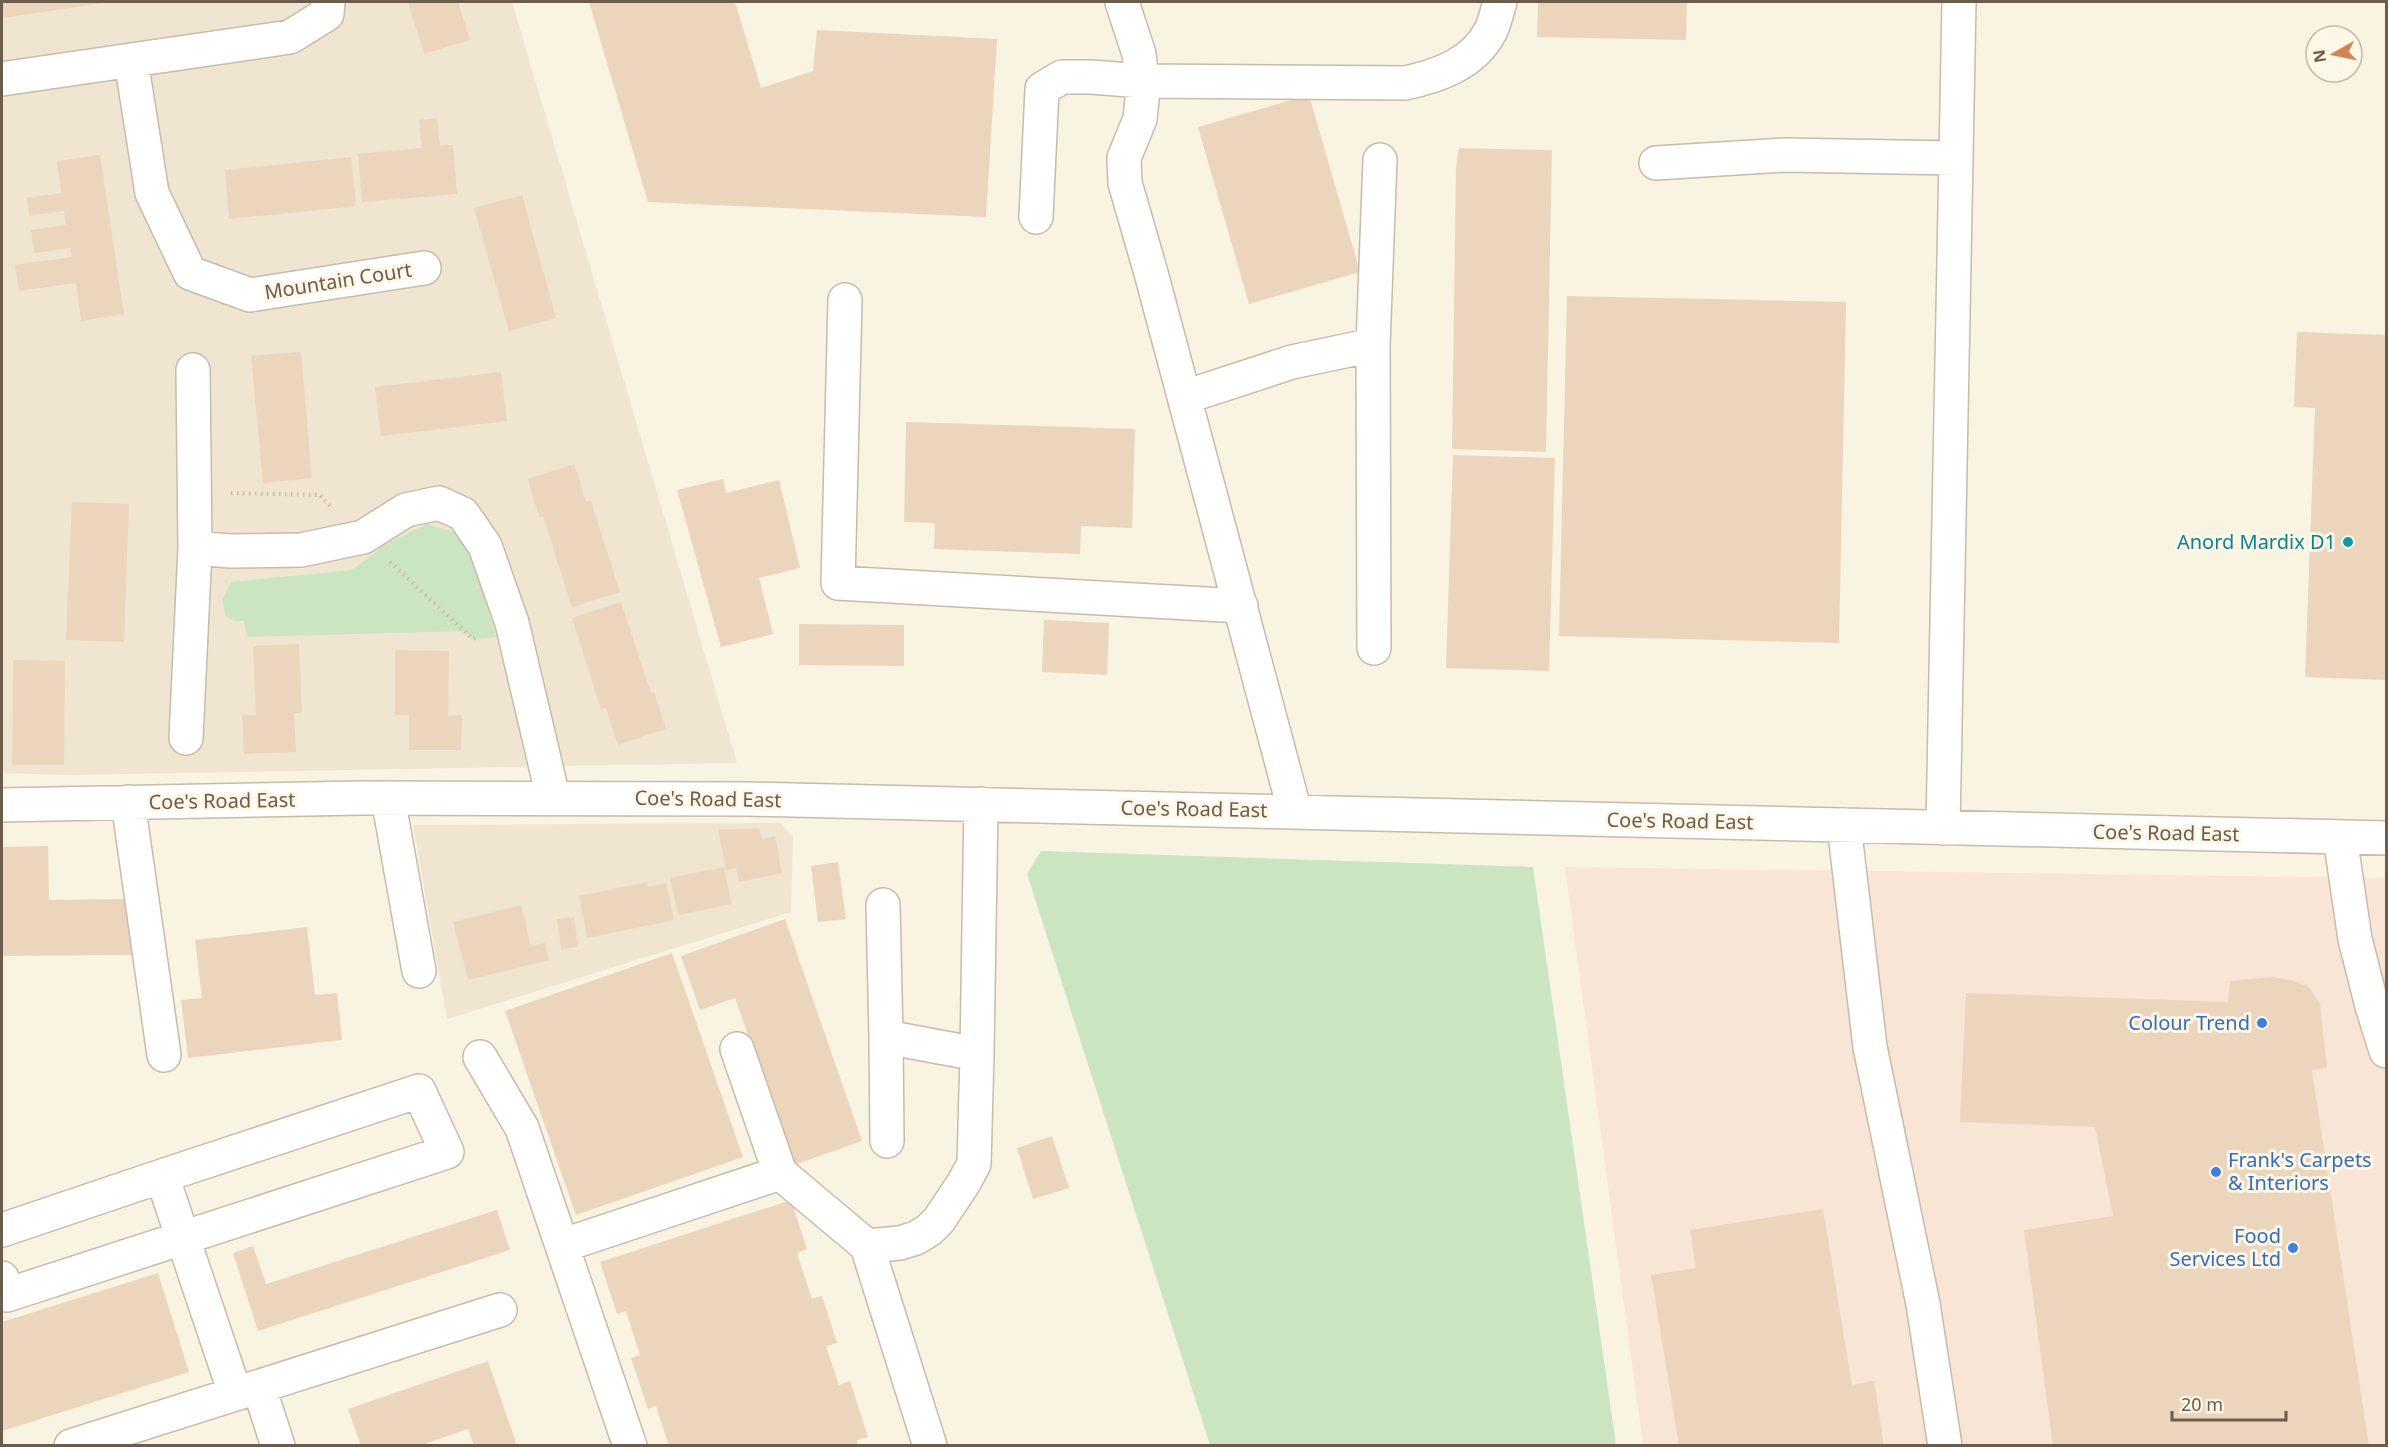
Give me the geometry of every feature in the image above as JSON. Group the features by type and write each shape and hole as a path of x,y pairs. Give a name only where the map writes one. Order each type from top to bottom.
{"street":[{"path":"2,79 290,37 327,14 328,2"},
{"path":"1122,2 1139,54 1142,81 1140,118 1124,158 1125,183 1185,397 1295,812"},
{"path":"1036,217 1042,89 1062,77 1091,76 1142,81 1405,83 1428,78 1469,59 1490,33 1500,2"},
{"path":"1943,828 1959,2"},
{"name":"Mountain Court","path":"131,60 152,193 190,273 250,295 424,268"},
{"path":"1656,163 1785,155 1955,158"},
{"path":"1374,648 1373,345 1380,160"},
{"path":"844,300 838,584 1241,606"},
{"path":"1185,397 1292,362 1373,345"},
{"path":"186,738 195,549 193,370"},
{"path":"195,549 301,550 363,537 406,510 438,504 463,514 484,546 512,623 553,797"},
{"name":"Coe's Road East","path":"2,805 553,797 981,804 2386,838"},
{"path":"388,798 419,971"},
{"path":"128,802 164,1055"},
{"path":"867,1246 900,1243 916,1238 929,1230 939,1220 974,1164 981,804"},
{"path":"1844,825 1870,1047 1923,1304 1945,1446"},
{"path":"2340,837 2355,939 2386,1051"},
{"path":"883,905 887,1141"},
{"path":"886,1037 977,1054"},
{"path":"736,1049 780,1173 867,1246 930,1446"},
{"path":"480,1057 522,1128 564,1245 630,1446"},
{"path":"2,1230 418,1091 447,1152 8,1294 2,1278"},
{"path":"564,1245 780,1173"},
{"path":"162,1176 183,1238 247,1390 278,1446"},
{"path":"71,1446 501,1310"}],"shaded area":[{"path":"2,2 512,2 737,763 69,775 2,773"},
{"path":"780,823 793,837 791,912 447,1019 413,825"},
{"path":"1565,867 2386,878 2386,1445 1643,1445"}],"green space":[{"path":"427,524 457,533 472,553 496,637 473,639 464,631 247,637 244,621 234,621 225,616 223,599 231,582 352,570 386,544"},
{"path":"1041,851 1533,867 1616,1445 1210,1445 1027,874"}],"building":[{"path":"2,2 103,2 103,3 2,18"},
{"path":"408,2 458,2 470,40 424,54"},
{"path":"589,2 735,2 761,88 813,71 817,30 997,39 986,217 648,202"},
{"path":"1538,2 1687,2 1686,40 1537,37"},
{"path":"1309,95 1360,272 1249,304 1198,127"},
{"path":"437,118 440,146 453,145 457,194 362,202 358,154 422,148 419,120"},
{"path":"1459,148 1552,150 1546,452 1452,449 1456,168"},
{"path":"100,155 124,314 81,321 76,283 19,291 15,265 72,257 70,248 34,253 31,230 66,225 64,211 29,216 27,198 61,193 57,161"},
{"path":"351,157 356,206 229,219 225,170"},
{"path":"522,195 556,318 509,331 474,208"},
{"path":"1567,296 1846,302 1839,643 1559,636"},
{"name":"Anord Mardix D1","path":"2297,332 2386,335 2386,680 2305,677 2315,408 2294,407"},
{"path":"301,352 312,478 263,483 251,356"},
{"path":"501,372 507,421 381,436 375,387"},
{"path":"906,422 1135,429 1132,528 1081,526 1080,554 934,549 935,523 904,522"},
{"path":"1453,455 1555,458 1549,671 1446,668"},
{"path":"574,464 586,502 591,501 620,592 572,607 543,516 539,517 528,479"},
{"path":"723,479 726,493 779,480 800,568 759,578 773,634 721,647 677,490"},
{"path":"72,502 129,504 124,642 66,640"},
{"path":"621,602 651,693 654,692 666,729 618,745 606,708 601,709 572,618"},
{"path":"1044,620 1109,623 1107,675 1042,672"},
{"path":"799,624 904,625 904,666 799,665"},
{"path":"299,644 302,713 294,713 296,752 244,754 242,715 256,715 253,646"},
{"path":"395,650 449,651 448,716 462,715 461,750 409,750 409,715 395,715"},
{"path":"13,660 65,661 64,765 12,765"},
{"path":"759,828 762,839 775,836 782,873 739,882 736,868 726,870 718,830"},
{"path":"48,846 49,900 131,899 132,955 2,956 2,847"},
{"path":"838,862 846,919 818,922 811,866"},
{"path":"724,867 732,904 678,915 670,878"},
{"path":"647,882 648,887 666,883 674,920 587,938 579,896"},
{"path":"521,905 531,946 545,943 549,960 468,980 453,922"},
{"path":"574,917 578,947 561,949 557,919"},
{"path":"785,919 862,1141 794,1165 735,998 700,1010 681,956"},
{"path":"307,927 315,995 337,993 342,1040 188,1058 181,1000 202,998 195,940"},
{"path":"672,953 743,1157 576,1215 505,1011"},
{"name":"Frank's Carpets & Interiors","path":"2272,977 2291,980 2309,987 2320,1004 2327,1068 2312,1070 2369,1446 2053,1446 2024,1230 2113,1216 2095,1127 1960,1122 1966,993 2228,1002 2230,981"},
{"path":"1052,1136 1069,1188 1033,1199 1017,1148"},
{"path":"791,1200 807,1249 797,1253 812,1299 822,1296 837,1343 826,1346 839,1385 850,1381 868,1437 857,1440 858,1446 669,1446 656,1406 648,1409 631,1358 640,1355 626,1311 617,1314 600,1262"},
{"path":"1823,1209 1852,1385 1874,1381 1884,1446 1679,1446 1651,1275 1696,1268 1690,1230"},
{"path":"497,1210 510,1250 258,1331 233,1253 253,1246 266,1284"},
{"path":"158,1273 189,1372 2,1431 2,1322"},
{"path":"488,1361 517,1446 474,1446 468,1429 427,1443 427,1446 361,1446 348,1409"}],"place":[{"name":"Anord Mardix D1","path":"2348,542"},
{"name":"Colour Trend","path":"2262,1023"},
{"name":"Frank's Carpets & Interiors","path":"2216,1172"},
{"name":"Food Services Ltd","path":"2293,1248"}]}
